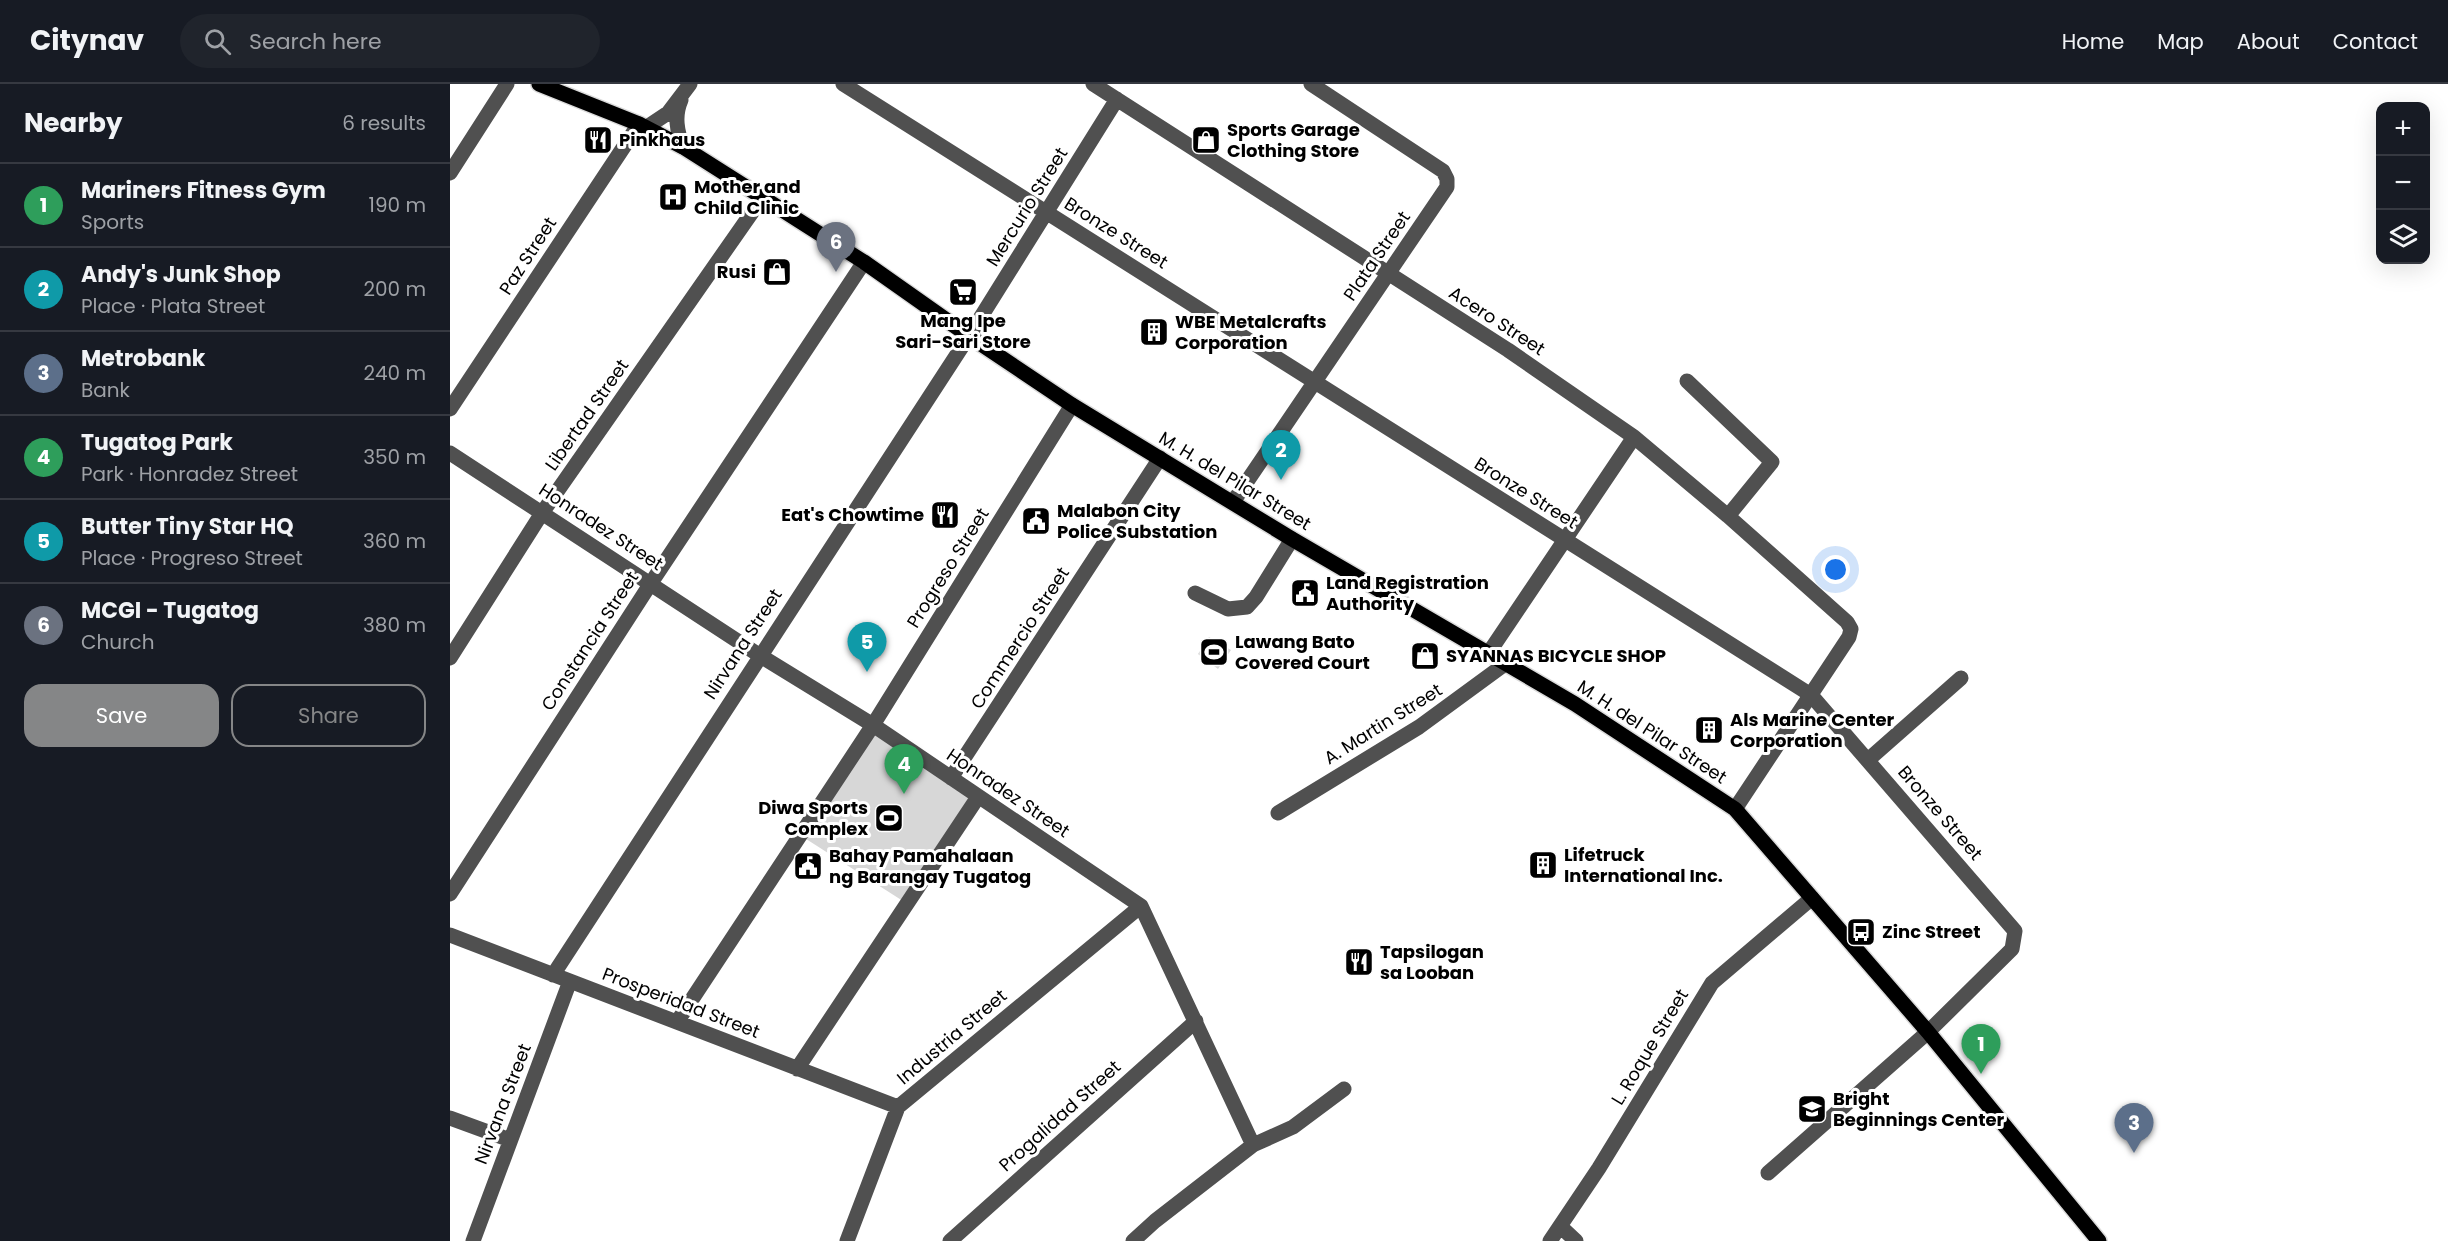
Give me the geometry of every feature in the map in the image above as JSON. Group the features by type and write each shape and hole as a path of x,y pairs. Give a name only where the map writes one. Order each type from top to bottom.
{"main road":[{"name":"M. H. del Pilar Street","path":"539,84 643,126 683,147 864,262 1072,405 1292,539 1575,704 1735,809 1928,1032 2099,1241"}],"street":[{"path":"450,173 507,84"},
{"name":"Bronze Street","path":"843,84 1811,695 2015,931 2012,950 1928,1032"},
{"name":"Acero Street","path":"1093,84 1508,350 1634,436 1847,622 1851,629 1849,637 1811,695"},
{"name":"Plata Street","path":"1233,502 1447,187 1447,179 1443,171 1311,84"},
{"path":"683,147 676,120 687,89"},
{"name":"Paz Street","path":"450,409 643,126 668,113 687,89"},
{"name":"Mercurio Street","path":"969,336 1117,99"},
{"name":"Libertad Street","path":"450,658 542,513 762,198"},
{"name":"Constancia Street","path":"450,894 651,583 864,262"},
{"name":"Nirvana Street","path":"553,975 759,655 969,336"},
{"path":"1687,381 1772,462 1728,516"},
{"name":"Progreso Street","path":"676,1022 873,725 1072,405"},
{"path":"1488,654 1634,436"},
{"name":"Honradez Street","path":"450,453 759,655 873,725 1141,906"},
{"name":"Commercio Street","path":"951,778 1160,458"},
{"path":"1195,593 1228,609 1247,607 1256,597 1292,539"},
{"name":"A. Martin Street","path":"1278,813 1419,727 1504,663"},
{"path":"1868,760 1961,678"},
{"path":"1735,809 1811,695"},
{"path":"797,1069 978,797"},
{"name":"L. Roque Street","path":"1550,1241 1599,1168 1712,983 1812,898"},
{"path":"1141,906 1253,1145"},
{"name":"Industria Street","path":"847,1241 898,1107 1141,906"},
{"name":"Prosperidad Street","path":"450,935 898,1107"},
{"name":"Nirvana Street","path":"473,1241 570,981"},
{"name":"Progalidad Street","path":"950,1241 1196,1021"},
{"path":"1768,1173 1928,1032"},
{"path":"1133,1241 1155,1221 1253,1145 1293,1128 1344,1089"},
{"path":"450,1118 510,1140"},
{"path":"1560,1226 1576,1241"}],"shaded area":[{"name":"Lawang Bato Covered Court","path":"1209,637 1231,650 1218,669 1198,654"},
{"name":"Diwa Sports Complex","path":"873,728 975,798 906,903 803,837"}],"place":[{"name":"Pinkhaus","path":"598,140"},
{"name":"Sports Garage Clothing Store","path":"1206,140"},
{"name":"Mother and Child Clinic","path":"673,197"},
{"name":"Rusi","path":"777,272"},
{"name":"MCGI - Tugatog","path":"836,272"},
{"name":"Mang Ipe Sari-Sari Store","path":"963,292"},
{"name":"WBE Metalcrafts Corporation","path":"1154,332"},
{"name":"Andy's Junk Shop","path":"1281,480"},
{"name":"Eat's Chowtime","path":"945,515"},
{"name":"Malabon City Police Substation","path":"1036,521"},
{"name":"Land Registration Authority","path":"1305,593"},
{"name":"Lawang Bato Covered Court","path":"1214,652"},
{"name":"SYANNAS BICYCLE SHOP","path":"1425,656"},
{"name":"Butter Tiny Star HQ","path":"867,672"},
{"name":"Als Marine Center Corporation","path":"1709,730"},
{"name":"Tugatog Park","path":"904,794"},
{"name":"Diwa Sports Complex","path":"889,818"},
{"name":"Lifetruck International Inc.","path":"1543,865"},
{"name":"Bahay Pamahalaan ng Barangay Tugatog","path":"808,866"},
{"name":"Zinc Street","path":"1861,932"},
{"name":"Tapsilogan sa Looban","path":"1359,962"},
{"name":"Mariners Fitness Gym","path":"1981,1074"},
{"name":"Bright Beginnings Center","path":"1812,1109"},
{"name":"Metrobank","path":"2134,1153"}]}
